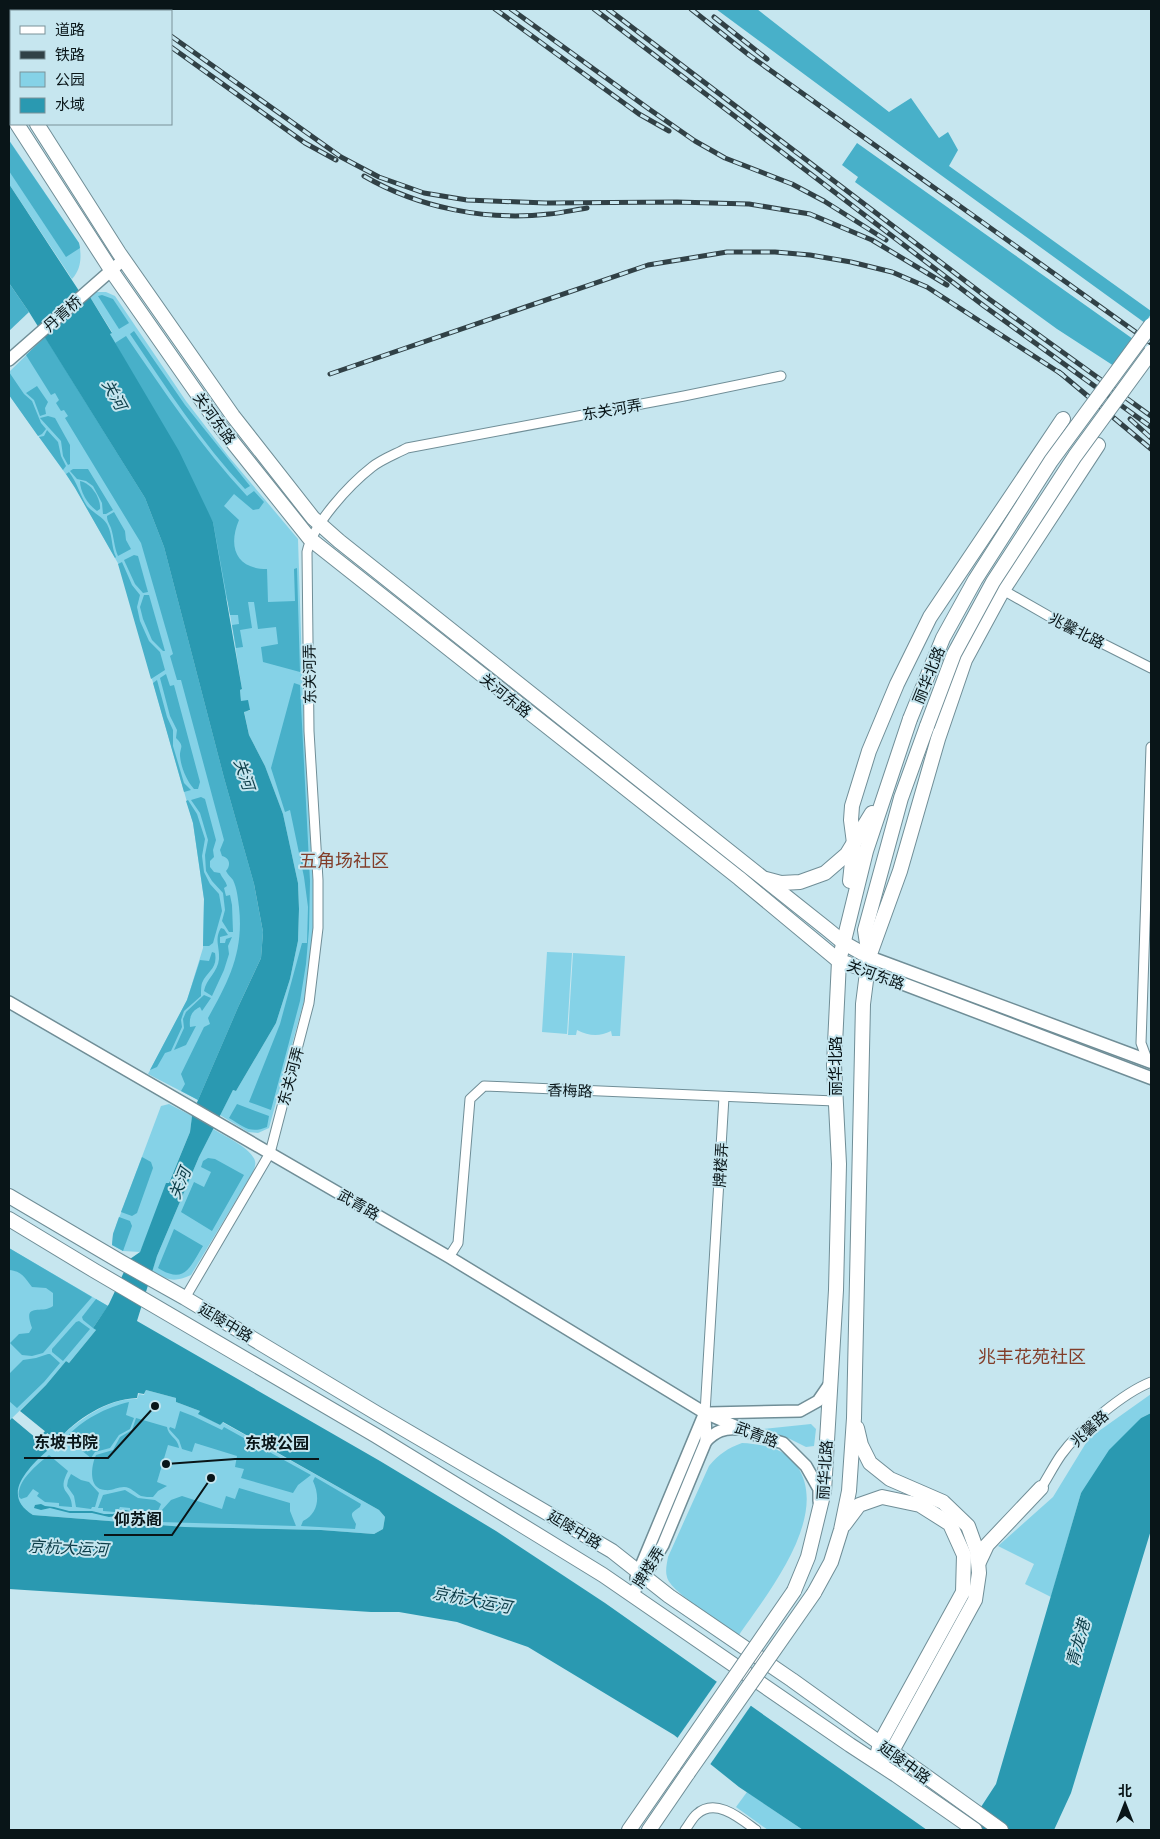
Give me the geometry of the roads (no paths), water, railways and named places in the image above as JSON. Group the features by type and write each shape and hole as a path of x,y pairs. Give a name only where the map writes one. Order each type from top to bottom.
{"main road":[{"name":"关河东路","path":"18,125 109,267 219,425 310,539 739,878 839,961 868,964 1150,1063"},
{"name":"关河东路","path":"38,125 121,256 233,416 320,525 764,878 868,964 1151,1078"},
{"name":"丽华北路","path":"629,1830 794,1591 808,1557 818,1520 824,1490 836,1290 839,1164 834,1065 839,961 860,870 884,793 910,719 943,638 976,580 1051,462 1151,325"},
{"name":"丽华北路","path":"650,1830 814,1593 831,1562 841,1530 849,1491 854,1418 860,1092 863,1004 868,964 865,930 901,798 954,654 993,582 1075,456 1151,352"},
{"path":"844,943 854,843 851,820 852,806 869,750 897,684 930,617 1063,419"},
{"path":"868,964 900,871 938,739 965,660 1003,590 1098,445"},
{"path":"764,878 781,883 800,882 825,873 847,854 884,793"},
{"name":"延陵中路","path":"9,1196 612,1551 641,1574 1001,1830"},
{"name":"延陵中路","path":"9,1219 112,1282 375,1435 632,1594 971,1827"},
{"path":"854,1418 861,1445 870,1463 890,1479 943,1502 968,1526 978,1551 980,1573 975,1600 892,1753 876,1761"},
{"path":"978,1563 987,1545 1041,1488"},
{"path":"841,1530 859,1505 882,1497 920,1505 950,1524 964,1555 963,1592 880,1743 876,1761"}],"street":[{"name":"丹青桥","path":"34,334 121,256"},
{"path":"9,352 34,334"},
{"path":"9,360 34,334"},
{"name":"东关河弄","path":"185,1298 270,1152 309,1003 318,928 318,880 309,731 307,552 310,539 337,501 373,466 407,448 781,376"},
{"name":"兆馨北路","path":"1003,590 1052,618 1151,668"},
{"path":"1150,1063 1141,1042 1148,935 1151,747"},
{"name":"武青路","path":"9,1002 449,1257 705,1413 744,1430 783,1443 806,1466 819,1489 818,1520"},
{"name":"香梅路","path":"449,1257 458,1243 470,1099 484,1086 835,1101"},
{"name":"牌楼弄","path":"641,1574 663,1545 706,1441 705,1413 724,1096"},
{"name":"兆馨路","path":"1041,1488 1062,1453 1093,1420 1141,1386 1151,1382"},
{"name":"武青路","path":"705,1413 800,1411 818,1401 829,1385"},
{"name":"牌楼弄","path":"632,1594 705,1413"},
{"path":"706,1441 714,1432 727,1428 744,1430"},
{"path":"685,1830 697,1814 707,1809 719,1808 732,1813 756,1830"}],"water":[{"path":"9,184 85,300 90,297 112,333 110,334 179,451 213,522 242,689 240,690 241,701 248,700 250,710 244,712 249,735 265,766 283,814 298,883 298,941 290,979 276,1023 236,1091 233,1090 199,1157 157,1256 137,1321 380,1461 496,1531 605,1603 927,1830 803,1830 739,1787 674,1735 528,1647 457,1622 399,1612 371,1612 9,1589 9,1421 12,1418 49,1449 26,1473 18,1490 19,1499 23,1507 33,1515 185,1527 321,1530 374,1534 383,1529 385,1517 379,1510 223,1422 220,1425 198,1414 200,1411 176,1402 176,1398 146,1390 144,1394 138,1393 137,1398 115,1402 93,1412 73,1425 57,1441 20,1411 46,1385 66,1361 69,1363 96,1330 93,1328 109,1304 130,1259 140,1252 166,1183 169,1183 190,1132 192,1116 198,1100 261,958 263,932 254,884 224,778 164,547 145,498 9,283"},
{"name":"青龙港","path":"1151,1413 1151,1530 1071,1793 1054,1830 966,1830 996,1784 1081,1493 1109,1450 1141,1418"},
{"path":"41,1504 69,1511 92,1511 104,1514 113,1514 125,1510 130,1511 131,1520 128,1520 123,1515 109,1517 92,1513 70,1513 50,1508 41,1510 34,1508 35,1505"}],"waterway":[{"path":"36,1443 49,1429"}],"railway":[{"path":"495,9 639,114 669,131"},
{"path":"511,9 695,141 725,158 792,184 824,201 886,240"},
{"path":"594,9 984,306 1151,427"},
{"path":"608,9 989,299 1151,416"},
{"path":"691,9 749,55 1151,343"},
{"path":"714,17 767,59"},
{"path":"172,37 341,157 379,177 424,193 467,200 546,203 677,202 749,204 810,214 872,240 947,285"},
{"path":"172,48 305,143 336,160"},
{"path":"364,176 407,196 453,210 501,216 525,216 554,214 587,208"},
{"path":"330,374 648,265 727,252 775,252 810,255 851,262 892,272 927,287 1063,375"},
{"path":"1059,372 1151,449"},
{"path":"1130,419 1151,438"}],"place":[{"name":"东坡书院","path":"155,1406"},
{"name":"东坡公园","path":"166,1464"},
{"name":"仰苏阁","path":"211,1478"}],"district":[{"name":"五角场社区","path":"344,860"},
{"name":"兆丰花苑社区","path":"1032,1356"}],"water label":[{"name":"关河","path":"115,394"},
{"name":"关河","path":"245,774"},
{"name":"关河","path":"179,1183"},
{"name":"京杭大运河","path":"68,1547"},
{"name":"京杭大运河","path":"472,1599"}]}
